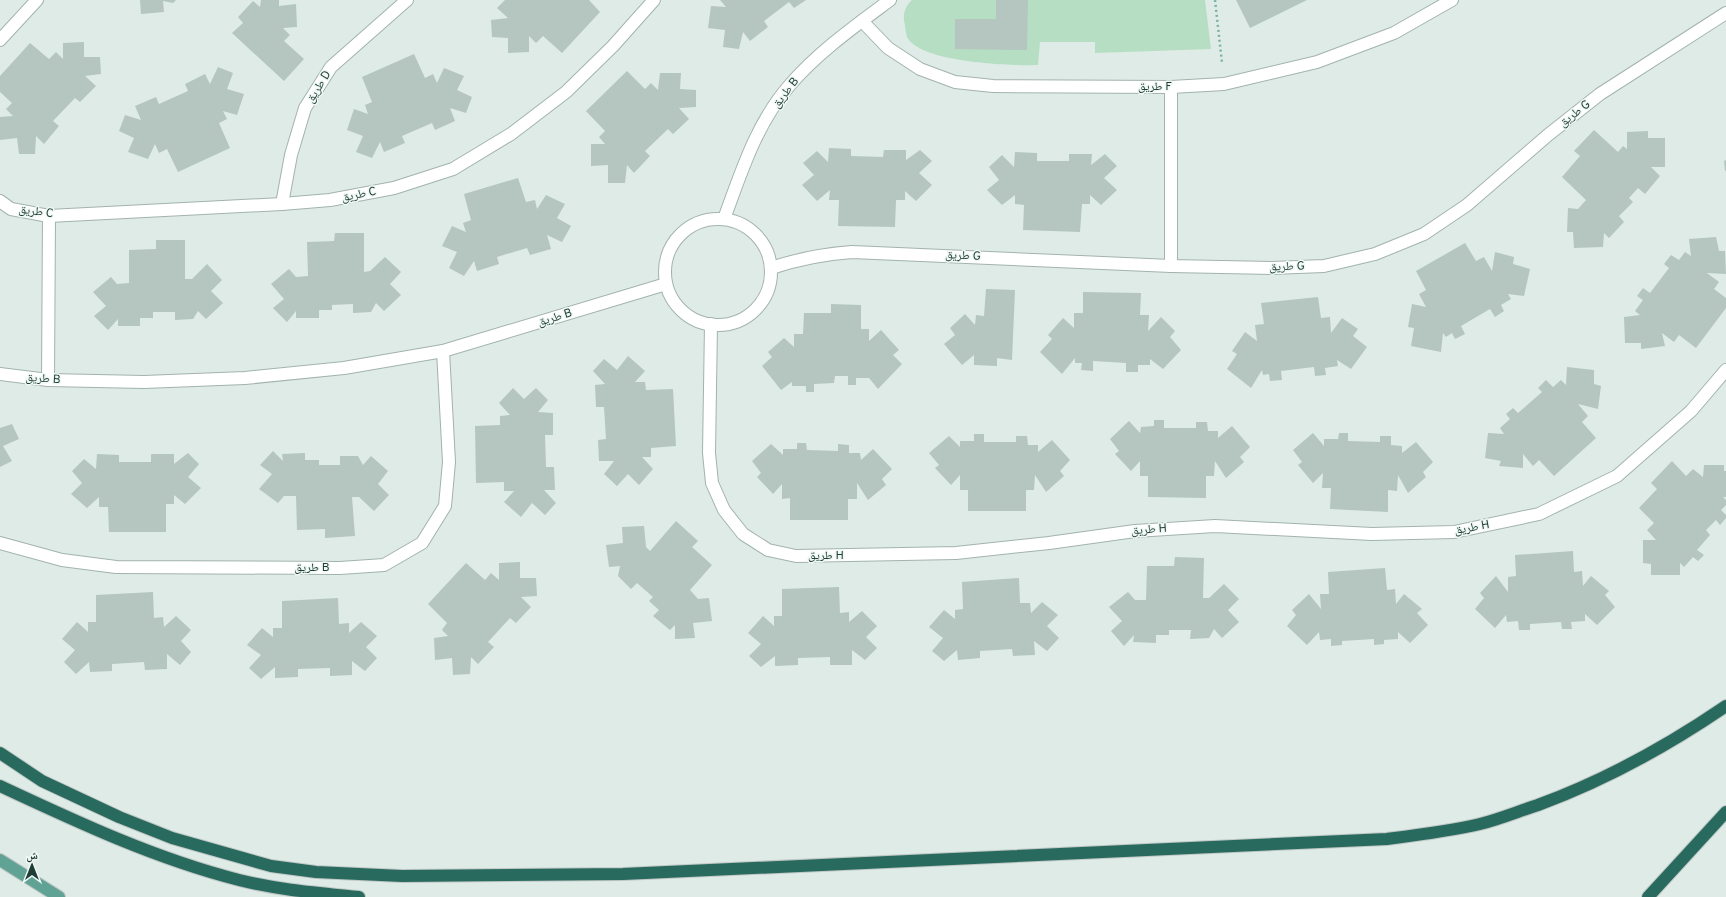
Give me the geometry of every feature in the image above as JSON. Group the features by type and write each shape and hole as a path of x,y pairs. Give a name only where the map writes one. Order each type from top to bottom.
{"highway":[{"path":"0,753 42,781 119,817 172,838 271,866 316,872 402,876 623,874 1387,839 1438,832 1481,824 1578,790 1624,769 1700,724 1726,706"},
{"path":"0,786 72,820 149,851 194,867 240,880 288,889 359,897"},
{"path":"1648,897 1726,812"},
{"path":"240,880 283,897"}],"main road":[{"path":"0,860 59,897"}],"street":[{"path":"0,40 37,0"},
{"name":"طريق D","path":"282,204 292,155 305,108 331,67 407,0"},
{"name":"طريق C","path":"0,201 11,209 49,216 282,204 330,200 394,188 453,169 511,134 566,92 613,46 654,0"},
{"name":"طريق B","path":"724,219 745,161 764,122 784,92 819,56 890,0"},
{"name":"طريق F","path":"862,21 888,48 913,65 956,82 993,86 1171,87 1224,84 1317,62 1394,33 1452,0"},
{"name":"طريق G","path":"771,268 818,255 852,252 1171,266 1272,268 1324,266 1375,254 1424,234 1467,205 1548,135 1600,94 1726,13"},
{"path":"1171,87 1171,266"},
{"path":"48,380 49,216"},
{"path":"724,219 741,224 756,235 766,250 771,268 768,291 755,310 734,322 711,324 691,317 675,303 666,284 665,264 672,245 685,230 703,221 724,219"},
{"name":"طريق B","path":"0,374 48,380 144,382 245,378 344,368 444,351 666,284"},
{"name":"طريق H","path":"711,324 709,453 712,483 724,510 743,534 768,550 796,556 956,553 1049,543 1135,531 1215,526 1372,534 1454,532 1539,514 1617,476 1691,411 1726,370"},
{"name":"طريق B","path":"0,543 62,560 116,567 340,568 384,565 422,543 445,506 449,462 444,351"}],"path":[{"path":"1215,0 1224,84"}],"green space":[{"path":"912,0 1205,0 1211,49 1095,53 1095,42 1040,42 1038,65 1009,65 948,58 915,46 907,37 904,15"}],"building":[{"path":"140,0 176,0 173,3 163,1 164,12 141,14"},
{"path":"261,0 279,0 279,6 296,4 297,27 283,28 290,35 284,41 304,59 284,81 232,33 243,23 238,17 253,1 260,7"},
{"path":"505,0 589,0 600,12 562,53 543,36 536,43 529,36 529,52 508,53 508,38 492,37 491,20 508,18 497,8"},
{"path":"720,0 806,0 794,8 789,2 764,21 768,27 750,41 743,32 739,49 723,47 725,30 708,28 711,6 726,7"},
{"path":"996,0 1028,0 1027,50 955,49 955,19 996,19"},
{"path":"1236,0 1307,0 1250,28"},
{"path":"84,42 84,57 100,57 101,74 85,76 96,86 80,102 75,98 53,121 59,126 44,144 36,136 35,154 19,154 17,138 0,140 0,117 13,116 6,109 12,103 0,92 0,76 30,43 49,59 56,52 63,59 63,43"},
{"path":"414,54 425,78 433,74 437,83 444,68 464,76 457,90 472,97 466,113 450,108 455,121 435,130 432,123 402,136 405,143 384,152 380,142 372,158 356,152 363,136 347,130 354,109 368,114 365,105 372,102 362,77"},
{"path":"218,67 233,73 227,89 244,94 237,115 223,111 227,119 219,123 230,148 178,172 167,149 159,153 155,144 148,159 128,152 134,138 119,131 125,115 141,120 135,106 156,97 159,104 188,91 185,84 205,74 210,84"},
{"path":"627,71 645,89 651,83 658,90 660,73 681,73 680,89 696,90 696,107 679,108 689,119 673,134 668,129 645,151 650,156 634,173 627,165 625,183 608,183 608,165 591,166 591,144 605,144 599,137 605,131 586,111"},
{"path":"1594,130 1618,152 1623,146 1627,149 1627,132 1648,131 1648,138 1665,138 1665,167 1651,167 1660,176 1645,194 1638,188 1629,198 1633,202 1619,216 1624,222 1609,238 1604,233 1603,247 1574,248 1573,232 1567,232 1568,208 1578,209 1586,200 1562,177 1580,156 1574,151"},
{"path":"829,148 851,149 851,156 883,157 884,150 906,150 906,160 920,150 932,161 919,173 932,185 916,201 905,191 905,200 896,200 895,227 838,226 839,200 829,200 830,190 817,201 802,185 814,175 803,163 817,151 828,162"},
{"path":"1015,152 1037,153 1037,161 1069,161 1069,154 1092,154 1091,165 1105,154 1117,166 1104,178 1117,190 1101,205 1090,195 1090,204 1082,204 1080,232 1023,230 1024,205 1015,204 1015,195 1002,205 987,190 999,180 989,167 1002,155 1014,167"},
{"path":"1726,160 1726,171 1725,171 1724,161"},
{"path":"518,178 526,202 535,200 537,209 546,195 565,204 557,218 571,226 562,242 547,235 551,249 530,255 527,248 497,257 499,264 477,271 474,261 464,276 449,268 457,252 442,246 452,226 466,232 463,223 471,220 464,194"},
{"path":"335,233 364,233 364,272 370,271 385,257 401,272 390,284 401,295 384,311 376,303 371,312 353,313 353,304 332,305 332,310 319,310 319,318 296,318 296,311 287,322 273,308 284,299 271,284 289,269 296,277 308,276 307,242 334,241"},
{"path":"1716,237 1719,251 1725,251 1726,274 1707,273 1719,282 1714,289 1726,298 1726,308 1696,348 1679,335 1674,342 1662,333 1665,346 1641,349 1641,343 1625,343 1624,317 1640,315 1635,311 1643,300 1637,296 1643,288 1650,293 1669,268 1664,264 1671,255 1679,260 1685,252 1691,256 1689,239"},
{"path":"156,240 185,240 185,279 192,279 207,264 222,280 211,291 223,303 206,319 198,311 193,319 175,320 175,312 153,312 153,318 140,318 140,326 118,326 118,319 108,330 94,316 106,306 93,292 111,277 117,284 129,283 129,250 156,249"},
{"path":"1465,243 1476,261 1484,257 1492,271 1495,252 1514,257 1513,264 1530,269 1524,296 1508,294 1511,299 1501,305 1504,311 1495,317 1490,309 1461,326 1465,334 1455,339 1452,333 1446,337 1443,333 1441,352 1411,346 1414,328 1408,327 1412,304 1426,307 1419,294 1426,290 1416,271"},
{"path":"986,289 1015,290 1012,360 997,358 997,366 974,365 974,355 962,365 944,344 955,335 950,328 965,314 975,325 976,315 984,316"},
{"path":"1083,292 1141,293 1140,315 1149,315 1148,331 1161,317 1175,331 1170,337 1181,350 1163,369 1150,359 1150,365 1138,365 1138,372 1126,372 1126,363 1093,361 1093,371 1081,370 1082,363 1075,363 1075,358 1062,374 1040,352 1052,339 1048,335 1063,318 1074,328 1074,313 1083,313"},
{"path":"1318,297 1321,318 1330,317 1331,333 1342,318 1358,329 1353,336 1367,347 1351,369 1337,360 1338,366 1325,368 1326,375 1315,376 1314,367 1281,371 1282,380 1270,381 1269,374 1263,375 1262,370 1251,388 1227,369 1237,354 1232,351 1245,332 1257,341 1255,325 1264,324 1261,303"},
{"path":"831,304 861,305 861,329 869,329 869,341 881,330 899,350 893,355 902,364 878,389 869,378 856,378 856,385 848,385 848,376 835,376 834,383 814,384 814,392 806,392 806,386 792,386 792,382 781,390 762,366 772,357 768,352 784,338 794,347 794,334 803,334 804,313 831,313"},
{"path":"628,356 645,371 635,382 645,382 646,390 673,389 676,446 651,448 651,457 642,457 653,469 639,485 628,474 617,486 604,474 614,461 599,461 598,440 606,439 604,407 596,407 595,385 605,384 593,371 604,359 617,370"},
{"path":"1567,367 1594,370 1594,384 1601,386 1598,409 1578,404 1588,416 1582,422 1596,438 1554,476 1539,460 1533,466 1523,454 1523,468 1499,466 1501,461 1485,458 1488,433 1504,434 1500,428 1510,419 1506,414 1513,408 1518,413 1542,392 1538,388 1546,380 1553,387 1561,380 1566,385"},
{"path":"513,388 524,399 536,388 548,400 538,412 553,413 553,435 545,435 546,467 554,467 555,490 544,490 556,503 545,515 532,503 521,517 504,502 514,491 504,491 504,482 476,483 475,426 500,425 500,416 510,415 499,403"},
{"path":"1154,420 1164,420 1164,428 1196,428 1196,422 1207,422 1208,431 1218,431 1218,438 1232,426 1250,447 1240,457 1244,462 1226,478 1215,461 1214,476 1206,476 1206,498 1148,497 1148,476 1140,476 1140,461 1131,471 1115,454 1119,451 1110,439 1129,421 1140,433 1141,427 1154,426"},
{"path":"12,424 19,439 3,446 12,461 0,467 0,428"},
{"path":"1313,433 1324,446 1324,439 1338,439 1339,433 1348,433 1348,441 1380,442 1380,436 1391,436 1391,445 1402,446 1402,453 1416,442 1433,462 1423,472 1426,477 1408,493 1398,475 1397,491 1388,490 1388,512 1330,509 1331,488 1322,488 1323,473 1313,483 1298,465 1302,462 1293,450"},
{"path":"974,434 984,434 984,442 1016,442 1016,436 1027,436 1028,445 1038,445 1038,452 1052,440 1070,460 1060,471 1064,476 1046,492 1035,475 1034,490 1026,490 1026,511 968,511 968,490 960,490 960,475 951,485 935,468 939,465 929,453 949,436 960,447 960,441 974,441"},
{"path":"797,443 806,443 807,450 838,451 838,444 849,445 849,453 860,453 861,460 873,449 892,469 882,479 886,485 868,500 857,483 857,499 848,499 848,520 790,520 790,498 782,499 782,484 773,494 757,477 761,473 752,461 771,444 783,455 783,449 797,449"},
{"path":"273,451 283,461 282,454 305,453 305,460 319,460 319,465 340,465 340,456 358,456 363,465 371,456 388,471 378,484 389,495 374,511 359,497 352,497 355,536 325,538 325,529 297,530 296,496 284,496 278,503 259,489 272,474 260,465"},
{"path":"188,453 199,464 188,477 201,488 185,504 174,495 174,504 166,504 166,532 109,532 108,507 99,507 99,497 87,508 71,494 82,483 72,471 84,459 96,469 97,454 119,455 119,462 151,462 151,454 174,454 174,464"},
{"path":"1672,461 1686,476 1693,469 1703,477 1704,465 1724,465 1724,471 1726,471 1726,497 1723,497 1726,500 1726,505 1721,510 1726,515 1726,518 1720,525 1716,520 1706,530 1710,535 1697,550 1704,555 1698,561 1693,557 1684,567 1680,563 1680,575 1651,575 1651,564 1643,563 1643,540 1656,540 1647,530 1654,523 1639,508 1657,489 1651,483"},
{"path":"676,521 698,541 692,547 712,565 690,590 698,599 709,598 712,621 693,623 695,638 675,639 675,625 670,630 653,616 659,610 649,601 653,597 637,583 631,589 618,576 620,566 609,567 606,545 623,543 622,527 644,526 646,547 650,551"},
{"path":"1573,551 1574,572 1582,571 1583,586 1591,576 1609,591 1605,595 1615,607 1597,625 1585,614 1585,621 1571,622 1572,629 1562,629 1561,622 1530,624 1530,630 1519,630 1518,621 1507,622 1506,615 1495,628 1475,609 1484,598 1480,593 1496,576 1508,592 1508,577 1516,576 1515,555"},
{"path":"1175,557 1204,558 1203,598 1209,598 1224,584 1239,599 1228,610 1239,622 1222,638 1214,629 1209,638 1190,639 1191,630 1169,630 1169,635 1156,635 1156,643 1133,642 1134,635 1124,646 1111,631 1122,621 1109,607 1128,592 1135,600 1146,600 1147,566 1174,566"},
{"path":"520,562 520,578 536,578 537,596 521,597 531,607 516,623 510,618 488,642 494,647 478,664 471,657 470,674 453,675 452,658 435,660 434,638 448,636 442,630 447,623 428,604 466,563 485,580 491,573 499,580 499,563"},
{"path":"1385,568 1387,590 1395,589 1396,604 1404,594 1422,609 1417,613 1428,625 1410,643 1398,632 1398,639 1384,640 1384,644 1374,645 1374,639 1342,641 1342,645 1331,646 1331,639 1320,640 1319,632 1307,645 1287,626 1296,615 1292,610 1309,594 1321,609 1320,594 1329,594 1328,572"},
{"path":"1019,578 1020,603 1030,603 1031,613 1042,602 1058,615 1047,626 1059,638 1047,651 1034,641 1035,655 1013,656 1012,649 980,651 980,658 958,660 957,650 944,661 932,651 943,638 929,627 944,610 955,619 955,610 963,609 962,582"},
{"path":"839,587 840,613 849,612 849,622 862,611 877,626 866,637 877,648 865,660 852,650 852,665 830,665 830,657 798,658 798,665 775,666 775,656 761,667 749,656 761,644 748,633 763,616 774,626 774,616 782,616 782,589"},
{"path":"153,592 154,618 163,617 164,627 176,616 191,630 181,641 191,652 180,665 167,654 167,669 145,670 144,662 112,664 112,671 90,672 89,662 76,674 64,662 75,650 62,639 77,622 88,632 88,622 96,622 96,595"},
{"path":"338,598 339,624 349,623 349,633 361,622 377,636 366,647 377,658 365,671 352,661 352,675 330,676 330,668 298,669 298,677 275,678 275,667 261,679 249,668 261,655 247,645 262,628 273,637 273,628 282,628 282,601"}]}
